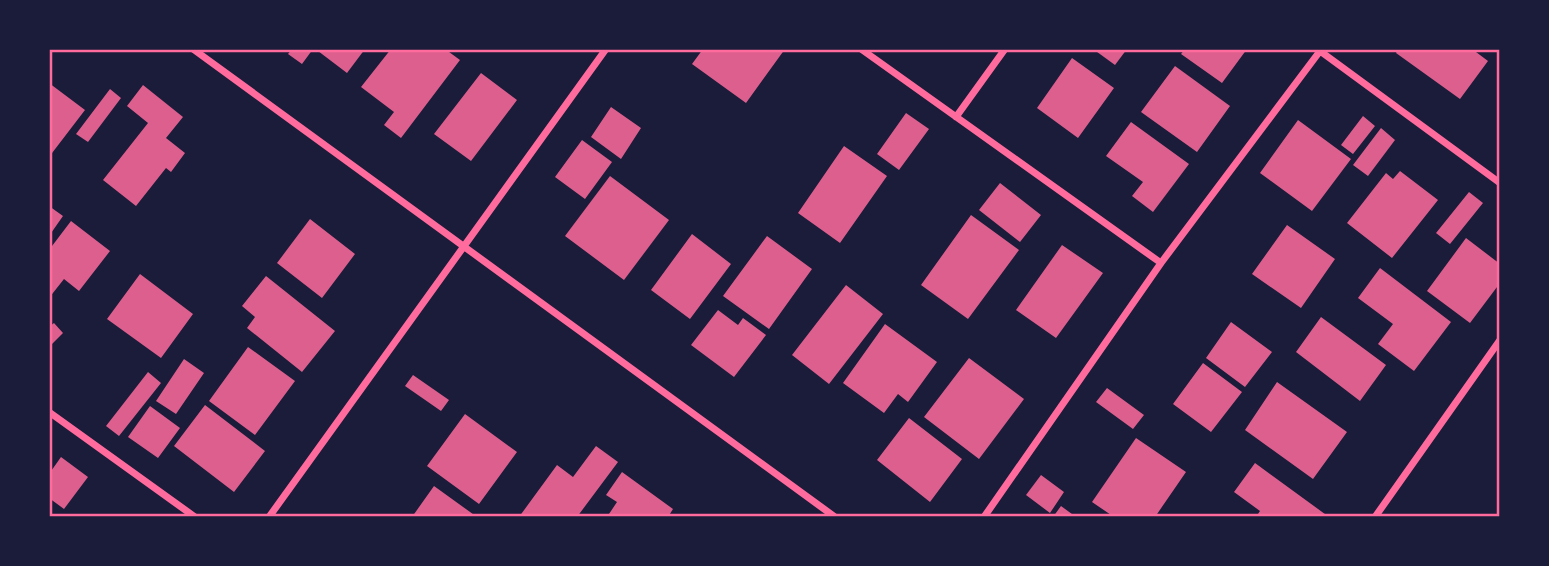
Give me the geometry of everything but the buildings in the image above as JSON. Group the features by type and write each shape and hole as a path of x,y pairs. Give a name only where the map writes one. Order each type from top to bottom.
{"street":[{"path":"194,49 463,248 835,517"},
{"path":"269,517 607,49"},
{"path":"861,49 1161,263"},
{"path":"956,117 1005,49"},
{"path":"984,517 1161,263 1320,51 1500,183"},
{"path":"1375,517 1500,340"},
{"path":"49,412 195,517"}]}
